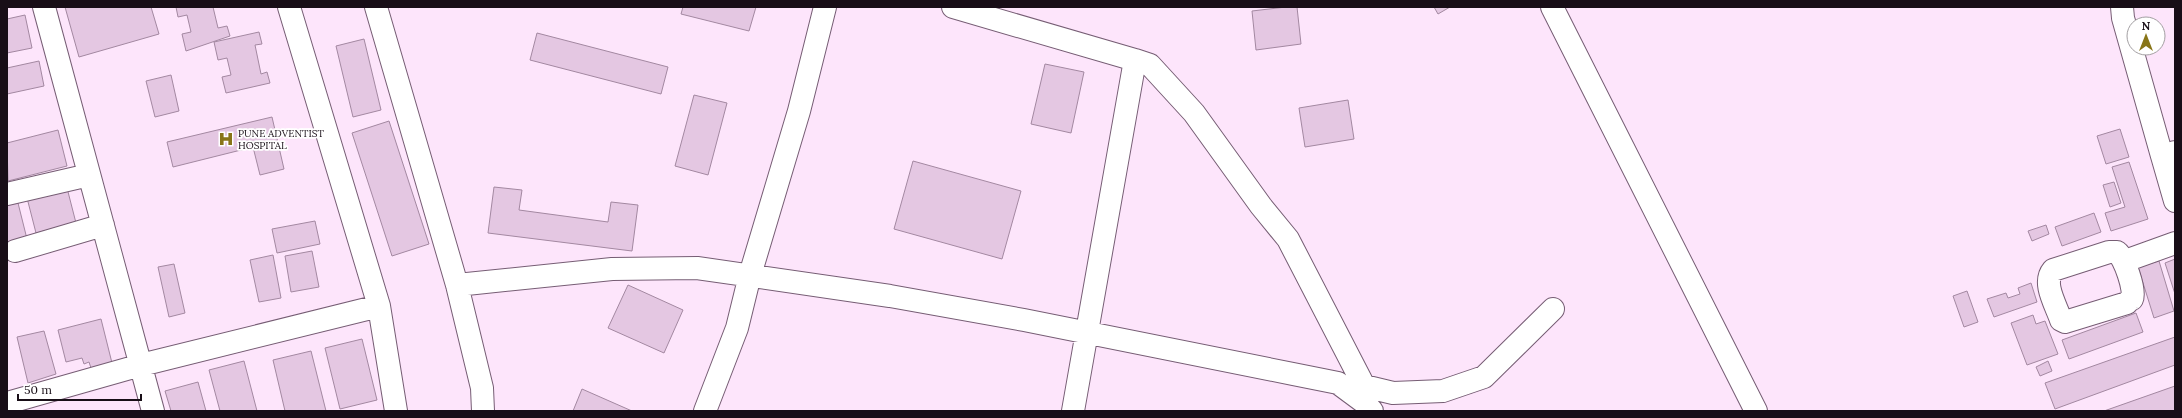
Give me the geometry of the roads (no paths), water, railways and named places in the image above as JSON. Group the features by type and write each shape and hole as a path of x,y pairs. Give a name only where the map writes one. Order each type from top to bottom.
{"street":[{"path":"44,7 153,411"},
{"path":"289,7 379,306 396,411"},
{"path":"376,7 457,285 482,388 483,411"},
{"path":"705,411 737,328 750,275 799,111 825,7"},
{"path":"953,7 1150,65 1194,113 1261,206 1288,239 1364,386 1393,393 1442,390 1484,378 1554,309"},
{"path":"1552,7 1756,411"},
{"path":"2122,7 2123,18 2169,154 2175,201"},
{"path":"1073,411 1135,60"},
{"path":"7,194 89,175"},
{"path":"15,251 103,226"},
{"path":"2125,261 2175,243"},
{"path":"457,285 612,269 659,267 697,268 750,275 890,296 1086,332 1338,384 1365,403 1372,411"},
{"path":"7,403 141,365 379,306"}],"place":[{"name":"PUNE ADVENTIST HOSPITAL","path":"226,139"}]}
